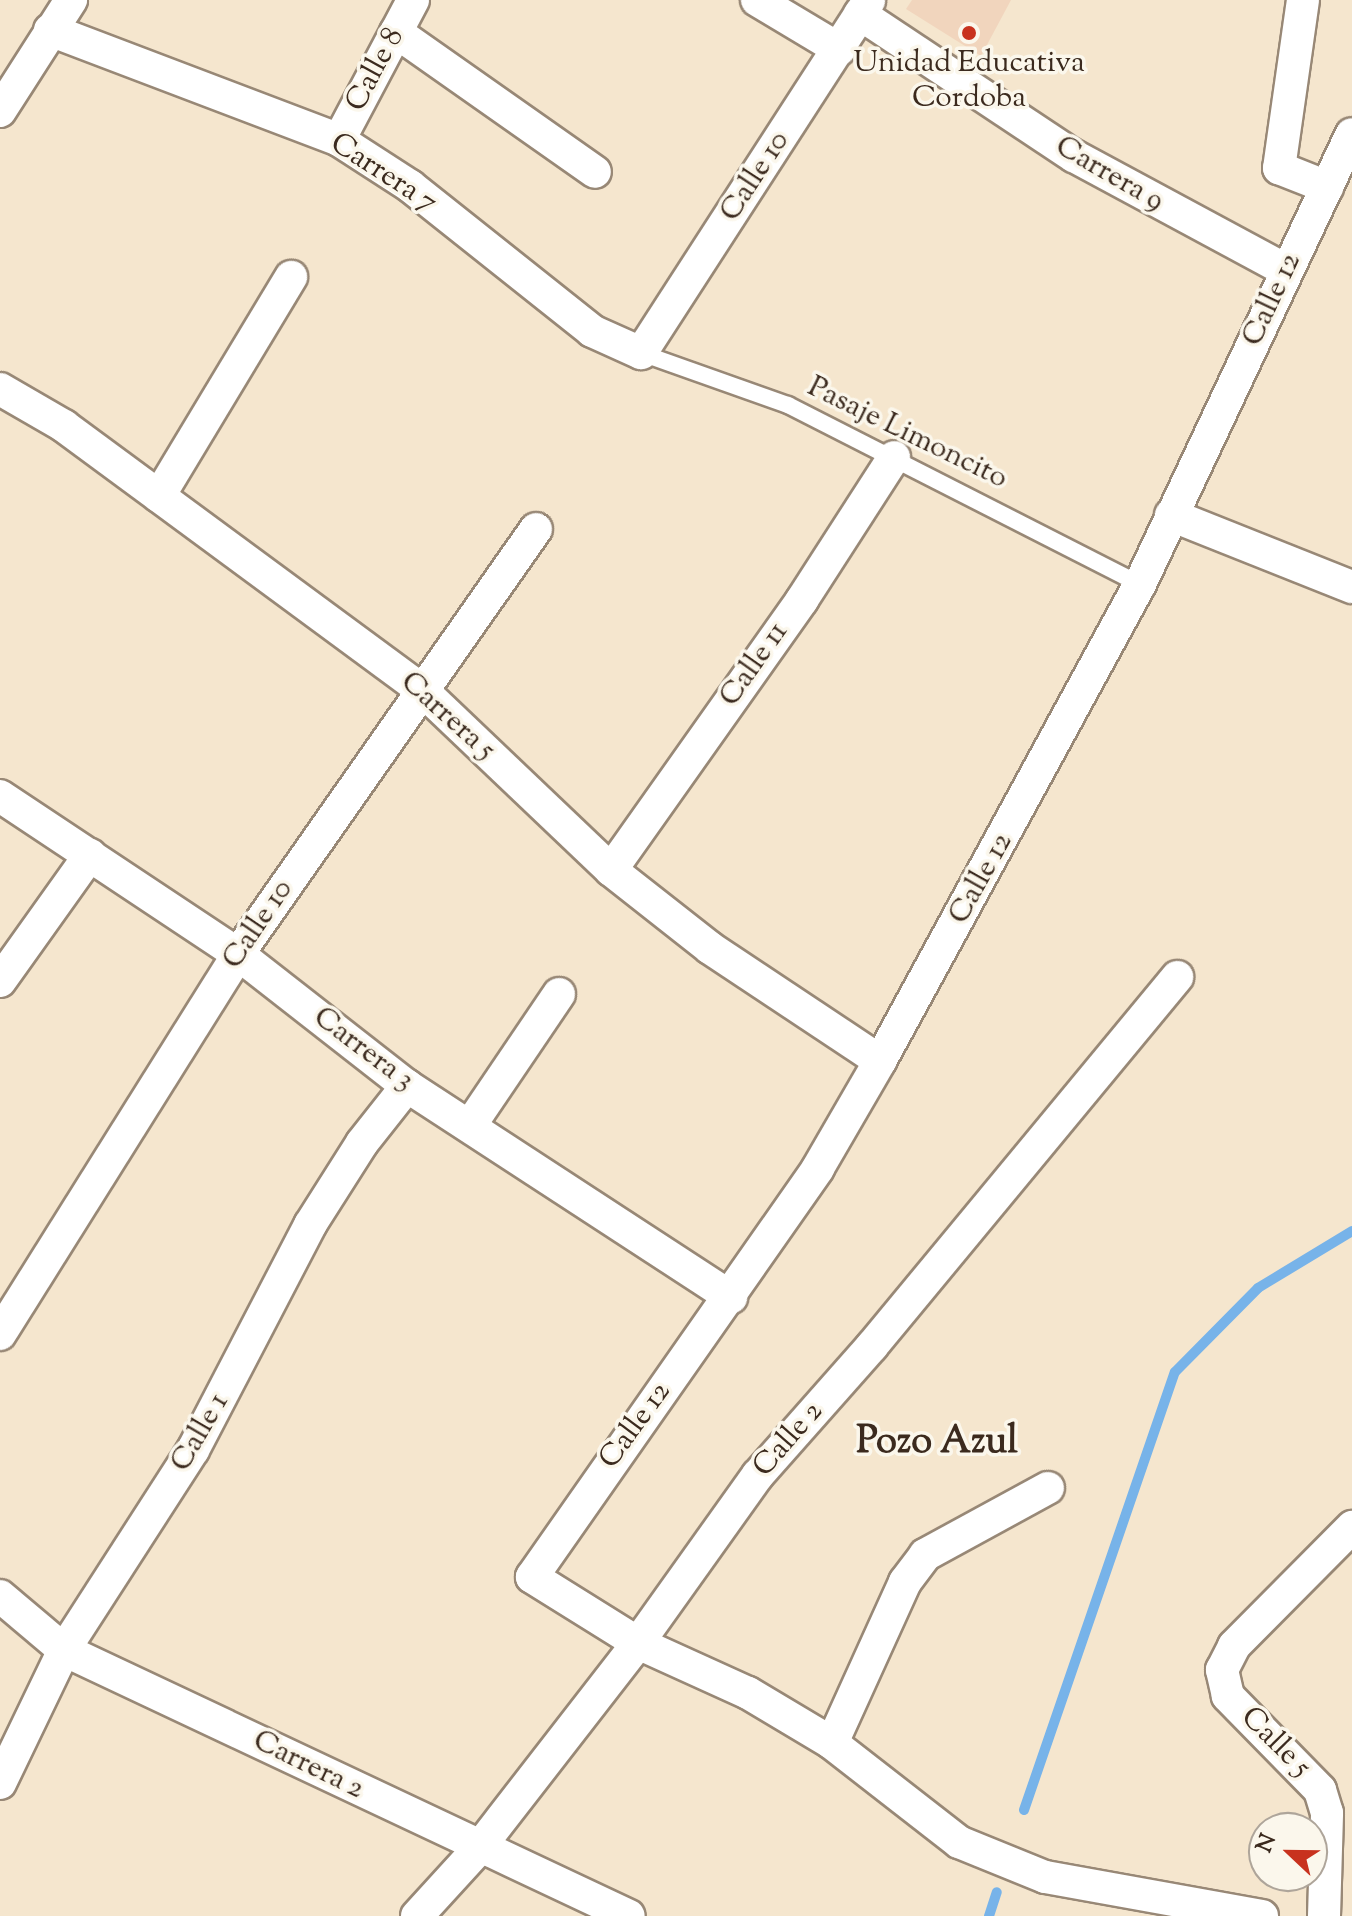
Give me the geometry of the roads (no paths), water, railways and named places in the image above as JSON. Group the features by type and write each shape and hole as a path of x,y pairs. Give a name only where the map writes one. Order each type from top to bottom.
{"street":[{"path":"0,111 71,0"},
{"name":"Calle 8","path":"339,140 413,0"},
{"path":"757,0 839,49"},
{"path":"1303,0 1279,168 1327,187"},
{"name":"Calle 10","path":"641,353 864,7"},
{"name":"Carrera 9","path":"864,7 1074,156 1286,270"},
{"name":"Carrera 7","path":"50,30 339,140 410,186 592,331 641,353"},
{"path":"396,32 595,172"},
{"name":"Calle 12","path":"638,1643 532,1577 572,1513 731,1297 818,1168 880,1061 1140,584 1352,134"},
{"path":"159,496 291,277"},
{"name":"Carrera 5","path":"0,389 64,426 422,690 611,870 710,948 880,1061"},
{"name":"Calle 11","path":"611,870 802,600 894,457"},
{"path":"1171,515 1352,587"},
{"name":"Calle 10","path":"0,1334 238,954 536,529"},
{"name":"Carrera 3","path":"0,796 238,954 407,1086 471,1124 731,1297"},
{"path":"0,981 90,855"},
{"name":"Calle 2","path":"417,1916 479,1848 638,1643 758,1475 872,1346 1177,977"},
{"path":"471,1124 559,994"},
{"name":"Calle 1","path":"0,1783 9,1741 193,1450 310,1225 362,1143 407,1086"},
{"path":"832,1743 905,1582 925,1555 1048,1488"},
{"name":"Calle 5","path":"1324,1916 1327,1813 1320,1790 1228,1696 1222,1670 1234,1646 1352,1527"},
{"name":"Carrera 2","path":"0,1596 64,1650 629,1916"},
{"path":"638,1643 748,1693 832,1743 959,1842 1114,1903 1262,1916"}],"lane":[{"name":"Pasaje Limoncito","path":"641,353 788,405 1140,584"}],"waterway":[{"path":"1024,1810 1175,1372 1258,1288 1352,1231"},
{"path":"989,1916 997,1892"}],"place":[{"name":"Unidad Educativa Cordoba","path":"969,33"}],"district":[{"name":"Pozo Azul","path":"937,1444"}]}
